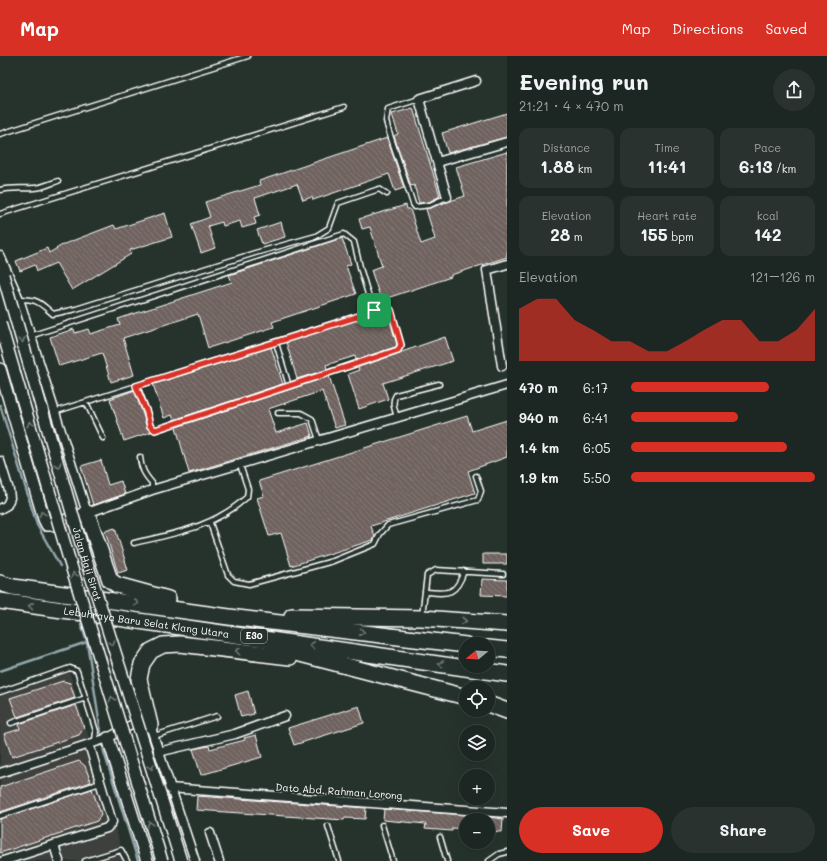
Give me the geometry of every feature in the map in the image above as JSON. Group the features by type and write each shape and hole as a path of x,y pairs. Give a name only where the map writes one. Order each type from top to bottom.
{"highway":[{"path":"87,513 110,580 117,585 223,616 422,618 507,624"},
{"name":"Lebuhraya Baru Selat Klang Utara","path":"0,583 13,587 223,616 459,644"},
{"name":"Lebuhraya Baru Selat Klang Utara","path":"0,601 210,630 507,674"},
{"path":"210,630 459,695"},
{"path":"152,730 139,679 142,664 151,651 163,645 180,644 332,663"},
{"path":"495,649 507,650"},
{"path":"495,705 507,707"},
{"path":"495,706 507,711"}],"main road":[{"name":"Jalan Haji Sirat","path":"2,270 84,554 181,861"},
{"name":"Jalan Haji Sirat","path":"0,323 69,559 162,861"},
{"path":"0,369 44,519 48,524 52,525 87,513"},
{"path":"107,737 147,861"}],"street":[{"path":"447,197 419,99 476,80"},
{"path":"437,162 507,142"},
{"path":"0,256 18,299 87,513 152,490 507,385"},
{"path":"502,366 487,270 507,264"},
{"path":"0,461 10,498 7,505 0,509"},
{"path":"158,752 235,734 285,716"},
{"path":"0,773 107,737 134,724 142,723 152,730 169,788 195,861"},
{"path":"3,861 110,826 112,822 101,782 93,742"},
{"name":"Dato Abd. Rahman Lorong","path":"169,788 507,813"},
{"path":"210,833 219,861"},
{"path":"54,845 59,861"}],"lane":[{"path":"0,134 248,56"},
{"path":"419,99 388,109 386,114 389,132 415,207 430,205 447,197"},
{"path":"0,214 344,107"},
{"path":"0,190 11,188 32,188 58,181"},
{"path":"18,299 31,299 41,302 53,314 76,309 254,253 316,236 329,228 338,202 378,189 387,194"},
{"path":"30,336 344,234 354,242 374,310"},
{"path":"54,412 136,386 276,343 374,310 391,310 401,345 398,350 155,430 150,426 147,413 136,386"},
{"path":"276,343 289,386"},
{"path":"397,418 393,404 393,399 396,395 439,384"},
{"path":"86,402 103,438"},
{"path":"278,413 301,413 312,419 319,441"},
{"path":"140,457 145,475 152,483 152,490"},
{"path":"134,543 193,529 210,523 235,508 248,497 248,489 240,465"},
{"path":"210,523 216,547 228,575 234,581 249,584 333,561 367,548 375,544 380,534 388,525 478,500 481,491 476,476"},
{"path":"422,618 427,575 432,572 436,570 503,574"},
{"path":"426,592 444,594 453,592 460,584 464,571"},
{"path":"0,692 70,668 77,671 96,731 93,742"},
{"path":"11,723 86,698"},
{"path":"152,730 216,716"},
{"path":"0,816 101,782"},
{"path":"382,825 393,861"},
{"path":"328,826 339,861"},
{"path":"440,837 447,861"},
{"path":"85,861 121,850 127,861"},
{"path":"489,861 499,854 507,852"}],"shaded area":[{"path":"69,671 125,861 0,861 0,695"}],"building":[{"path":"413,108 440,196 429,202 419,203 414,185 411,186 394,136 398,134 392,114"},
{"path":"507,113 507,137 448,153 442,133"},
{"path":"387,138 404,188 395,191 389,174 313,200 312,197 303,200 297,184 255,198 260,215 254,217 256,224 242,228 240,221 223,226 222,222 208,226 215,248 201,253 191,224 210,217 205,202 260,185 259,181"},
{"path":"507,152 507,257 381,300 371,270 382,266 370,227 362,229 359,219 406,205 407,209 410,209 421,244 435,239 426,209 465,196 456,167"},
{"path":"165,213 172,237 130,250 131,254 72,290 56,263 37,271 35,265 20,271 16,261 47,248 49,253 64,244 114,225 116,229"},
{"path":"281,222 285,237 262,244 257,230"},
{"path":"342,238 351,264 346,266 356,294 272,322 274,327 208,348 198,314 123,338 134,375 111,382 102,353 59,366 50,337 74,329 75,333 88,329 90,334 120,325 118,319 232,282 229,275"},
{"path":"374,314 388,314 397,344 396,347 356,360 355,356 326,365 327,370 297,379 286,342"},
{"path":"445,337 453,361 383,383 388,399 359,409 348,374 359,370 358,367"},
{"path":"271,347 283,384 174,420 172,415 164,418 153,384"},
{"path":"329,376 345,425 335,428 322,391 268,409 276,433 308,423 312,436 189,473 176,427"},
{"path":"135,390 147,427 151,432 124,441 110,399"},
{"path":"467,416 472,431 507,420 507,457 468,471 475,493 371,526 375,537 373,540 291,566 281,533 269,536 257,498 264,496 259,481"},
{"path":"101,460 108,485 121,481 125,494 93,505 81,466"},
{"path":"115,528 128,570 118,573 105,531"},
{"path":"483,554 507,554 507,564 483,564"},
{"path":"482,579 507,580 507,596 481,595"},
{"path":"63,681 70,683 75,698 17,717 10,698"},
{"path":"248,691 254,714 241,717 235,695"},
{"path":"76,705 84,728 79,735 12,757 4,734 20,729 19,724"},
{"path":"359,706 364,723 294,745 288,728"},
{"path":"256,735 262,757 201,775 193,749 209,746 210,749 245,740 244,738"},
{"path":"79,761 85,766 91,782 0,812 0,787"},
{"path":"92,789 101,814 97,821 0,853 0,819"},
{"path":"197,796 366,808 365,819 345,818 344,820 196,810"},
{"path":"384,809 459,814 459,828 452,828 452,831 425,829 426,824 383,820"},
{"path":"495,818 503,819 502,832 495,832"}],"waterway":[{"path":"0,405 37,525 60,566"},
{"path":"81,624 87,642"},
{"path":"0,671 87,642 104,752 138,861"}],"route":[{"path":"374,310 391,310 395,318 401,345 398,350 155,430 150,426 147,413 136,386 276,343 374,310"}]}
